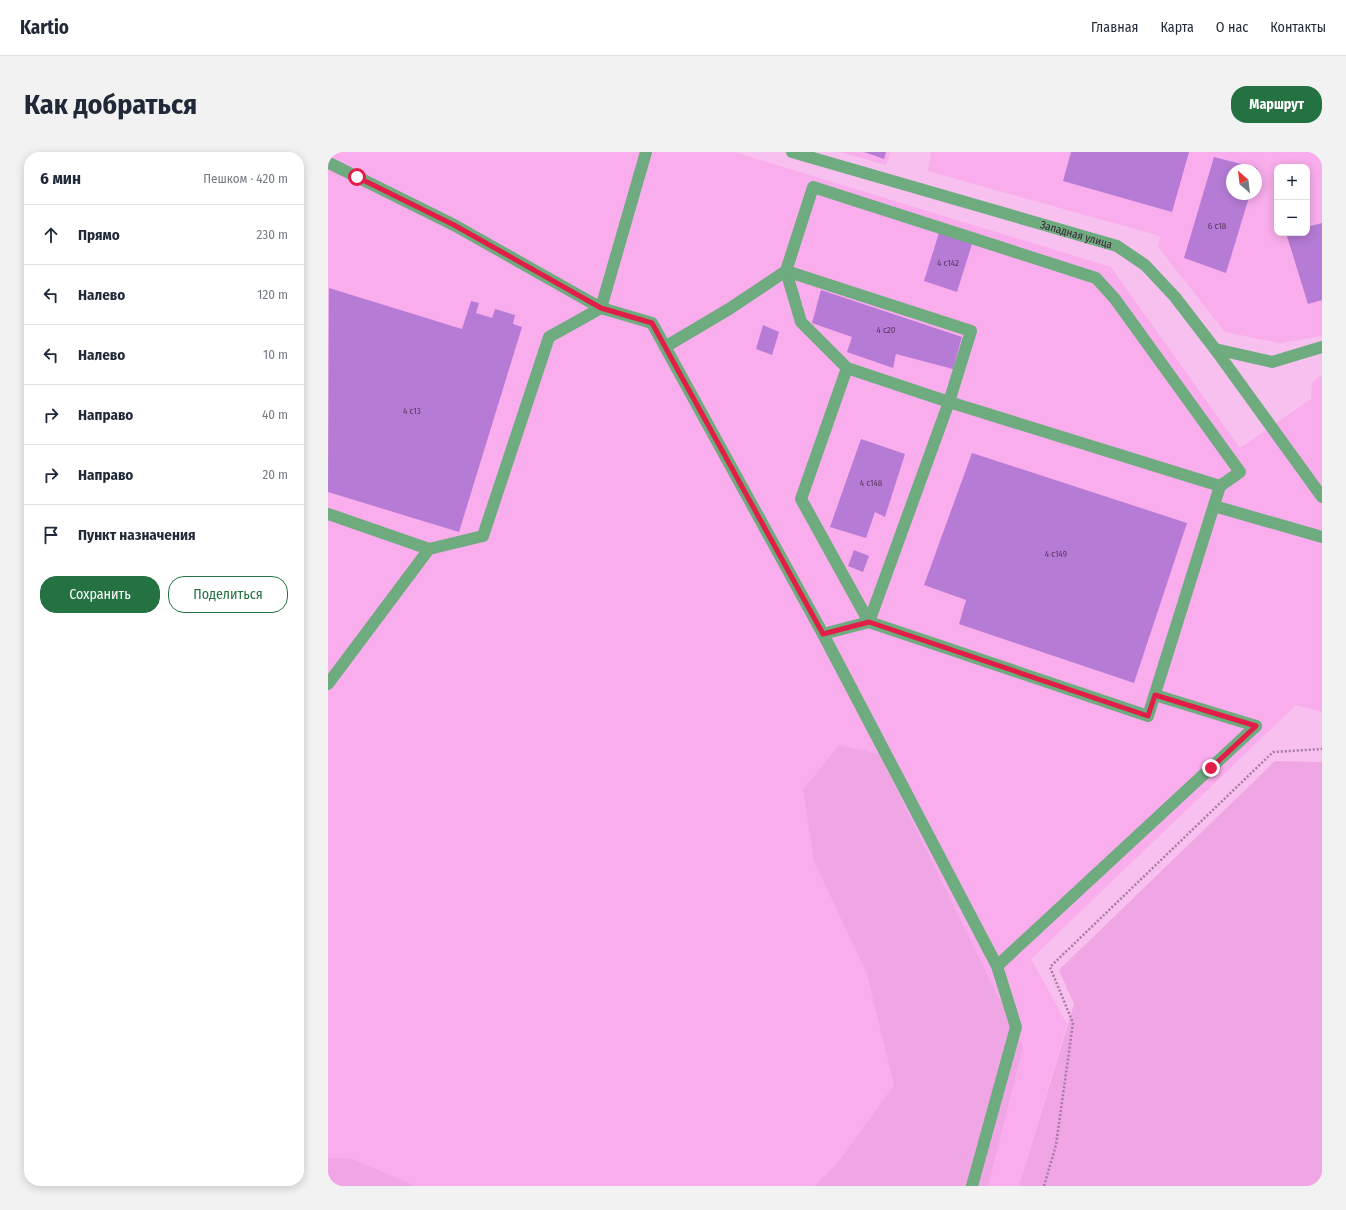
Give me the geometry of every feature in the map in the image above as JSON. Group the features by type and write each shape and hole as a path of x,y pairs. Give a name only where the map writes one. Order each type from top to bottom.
{"street":[{"path":"328,514 429,549 482,536 549,337 601,308 646,152"},
{"name":"Западная улица","path":"792,152 1117,246 1145,264 1175,297 1215,349 1322,497"},
{"path":"329,163 454,225 601,308 652,323 823,634 996,966 1016,1027 972,1186"},
{"path":"823,634 869,622 1148,716 1220,486 1240,472 1115,299 1096,278 813,186 786,271 801,322 847,368 949,402 1220,486"},
{"path":"666,347 729,309 786,271"},
{"path":"786,271 971,331 949,402 869,622"},
{"path":"1215,349 1272,362 1322,347"},
{"path":"847,368 801,499 869,622"},
{"path":"1214,506 1322,537"},
{"path":"328,684 429,549"},
{"path":"996,966 1256,726 1155,695"}],"path":[{"path":"1044,1186 1056,1145 1073,1023 1050,967 1273,752 1322,749"}],"shaded area":[{"path":"328,152 734,152 1111,267 1240,448 1311,399 1312,382 1322,375 1322,712 1296,705 1031,959 1067,1024 1019,1186 328,1186"},
{"path":"840,152 891,152 886,165"},
{"path":"931,152 1322,152 1322,336 1280,343 1225,332 1158,247 1160,236 928,171"},
{"path":"839,745 879,754 1023,1047 988,1186 814,1186 837,1164 894,1085 867,974 814,861 803,790"},
{"path":"1275,761 1322,762 1322,1186 1019,1186 1074,1004 1059,970"},
{"path":"328,1158 349,1158 416,1186 328,1186"}],"building":[{"path":"864,152 886,152 884,159"},
{"path":"1071,152 1189,152 1172,212 1063,181"},
{"path":"1214,157 1241,164 1226,164 1226,200 1248,200 1226,273 1184,258"},
{"path":"1322,223 1322,300 1308,304 1287,236 1310,236 1310,226"},
{"path":"939,233 972,244 957,292 924,281"},
{"path":"329,288 462,329 471,301 479,303 476,313 492,318 495,309 515,315 513,324 522,327 459,532 328,492"},
{"path":"821,290 962,337 953,369 896,354 893,368 847,352 852,337 812,323"},
{"path":"763,325 779,332 772,355 756,349"},
{"path":"861,439 905,454 885,517 875,512 866,538 830,527"},
{"path":"972,453 1187,523 1134,683 959,624 966,600 924,585"},
{"path":"854,550 869,556 863,572 848,566"}],"route":[{"path":"357,177 454,225 601,308 652,323 823,634 869,622 1148,716 1155,695 1256,726 1211,768"}]}
